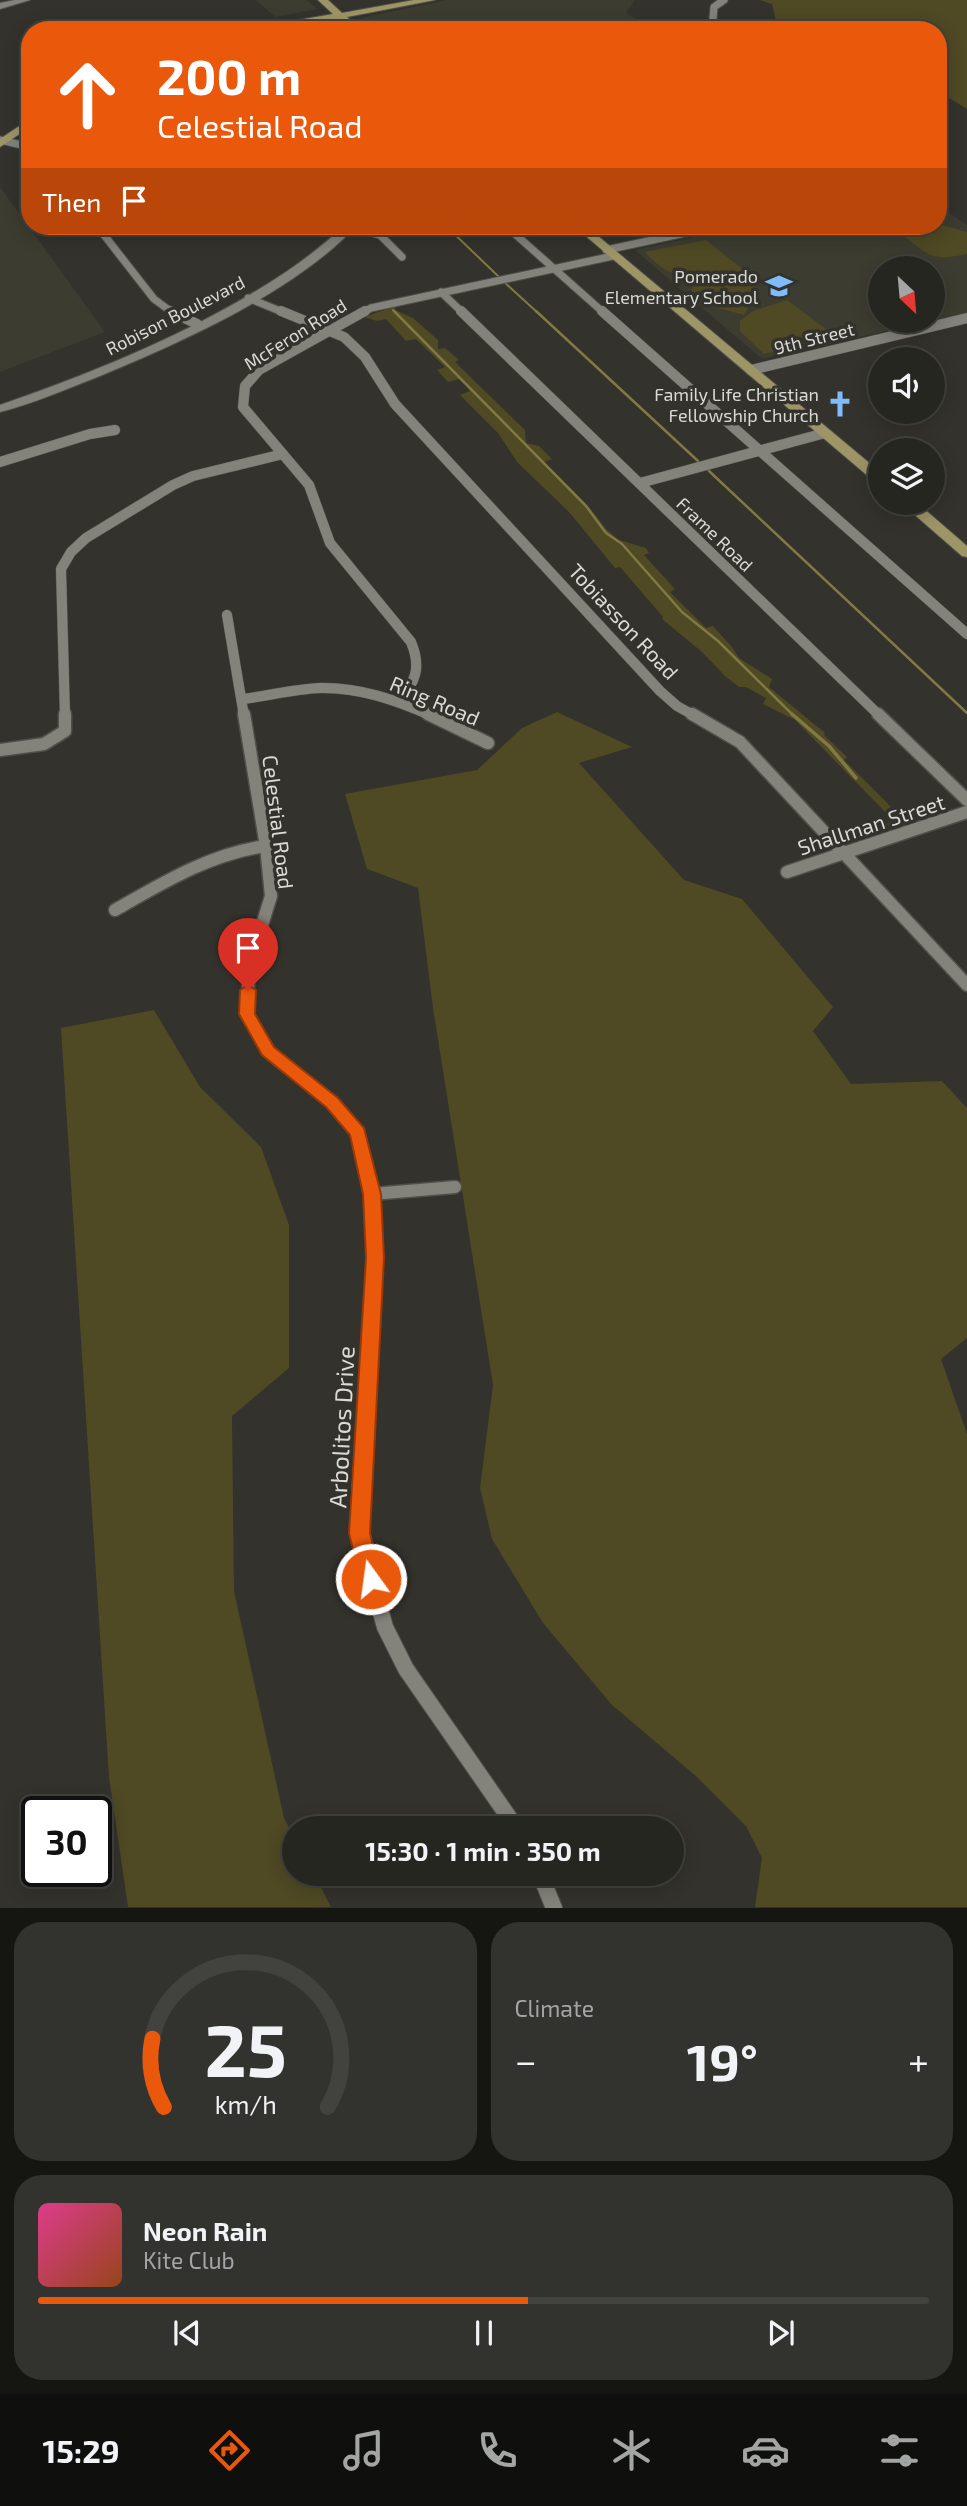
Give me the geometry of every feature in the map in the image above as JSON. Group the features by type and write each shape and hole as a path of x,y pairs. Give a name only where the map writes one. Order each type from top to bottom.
{"main road":[{"path":"323,0 345,21"},
{"path":"300,21 398,0"},
{"path":"286,21 430,0"},
{"path":"1,139 21,119"},
{"path":"1,139 21,127"},
{"path":"589,235 868,469"},
{"path":"922,515 967,553"}],"street":[{"path":"0,5 26,0"},
{"path":"713,21 714,7 724,0"},
{"path":"1,139 21,145"},
{"path":"104,235 154,299 167,310 197,324"},
{"name":"Robison Boulevard","path":"0,408 123,363 248,298 300,267 339,235"},
{"path":"380,235 402,257"},
{"path":"516,235 967,634"},
{"name":"McFeron Road","path":"397,701 410,691 419,674 414,648 330,543 312,490 243,407 242,397 246,382 259,370 371,308 552,268 682,235"},
{"name":"Frame Road","path":"441,292 967,800"},
{"name":"Tobiasson Road","path":"248,298 329,330 356,347 395,404 660,691 677,706 740,742 967,985"},
{"name":"9th Street","path":"751,370 967,318"},
{"path":"0,462 90,433 115,430"},
{"path":"640,483 825,433"},
{"path":"0,750 50,742 60,738 65,731 61,569 71,552 86,538 173,485 193,476 283,454"},
{"name":"Celestial Road","path":"227,615 243,699 271,896 249,967 247,1014 268,1051 332,1103 358,1133 372,1194"},
{"name":"Ring Road","path":"243,699 319,688 354,690 397,701 488,743"},
{"name":"Shallman Street","path":"787,872 967,812"},
{"path":"115,909 204,861 222,854 266,846"},
{"path":"372,1194 455,1187"},
{"name":"Arbolitos Drive","path":"372,1194 375,1258 359,1533 386,1627 406,1669 508,1816"},
{"path":"545,1886 554,1908"}],"shaded area":[{"path":"256,0 307,0 317,9 275,17"},
{"path":"447,0 635,0 626,13 638,21 364,21 361,18"},
{"path":"760,0 967,0 967,109 947,97 947,21 776,21 772,4"},
{"path":"0,187 21,216 21,235 35,235 105,332 0,372"},
{"name":"Pomerado Elementary School","path":"947,211 967,225 967,313 945,318 945,256 868,256 868,333 878,333 762,359 635,250 702,235 947,235"},
{"path":"947,226 967,232 967,254 933,256 904,236 897,235 947,235"},
{"path":"706,240 745,271 683,275 666,270 645,252"},
{"path":"696,277 752,284 759,289 744,315 702,302 691,290"},
{"path":"787,300 833,334 830,339 764,354 740,331 740,321 753,311"},
{"path":"396,306 395,310 413,318 438,340 438,349 445,348 459,360 455,362 525,430 526,443 539,446 552,459 544,462 589,507 606,529 619,540 646,548 649,553 644,555 675,589 670,592 706,628 713,626 739,658 772,679 769,687 825,733 847,757 844,760 907,823 868,832 888,823 891,818 795,720 763,704 766,698 746,687 739,687 662,619 620,567 615,568 569,512 517,462 498,433 460,395 470,391 459,379 448,382 437,370 445,367 416,339 406,341 386,319 377,321 364,317"},
{"path":"557,712 632,747 579,763 684,880 742,899 833,1007 813,1031 851,1084 942,1081 967,1108 967,1338 941,1359 967,1434 967,1907 755,1907 762,1858 746,1826 697,1777 612,1705 543,1623 492,1539 480,1488 493,1385 433,1008 418,888 367,869 345,794 477,770 522,728"},
{"path":"154,1010 200,1087 261,1147 289,1225 289,1368 232,1416 234,1591 284,1816 282,1886 320,1886 331,1907 128,1907 109,1777 61,1028"}],"waterway":[{"path":"455,235 498,276"},
{"path":"504,282 538,313"},
{"path":"394,311 586,506 606,533 622,544 682,612 718,641 794,716"},
{"path":"536,311 698,461"},
{"path":"709,471 967,713"},
{"path":"792,714 829,746 856,778"}],"place":[{"name":"Pomerado Elementary School","path":"779,286"},
{"name":"Family Life Christian Fellowship Church","path":"840,404"}],"route":[{"path":"248,990 247,1014 268,1051 332,1103 358,1133 372,1194 375,1258 359,1533 371,1579"}]}
